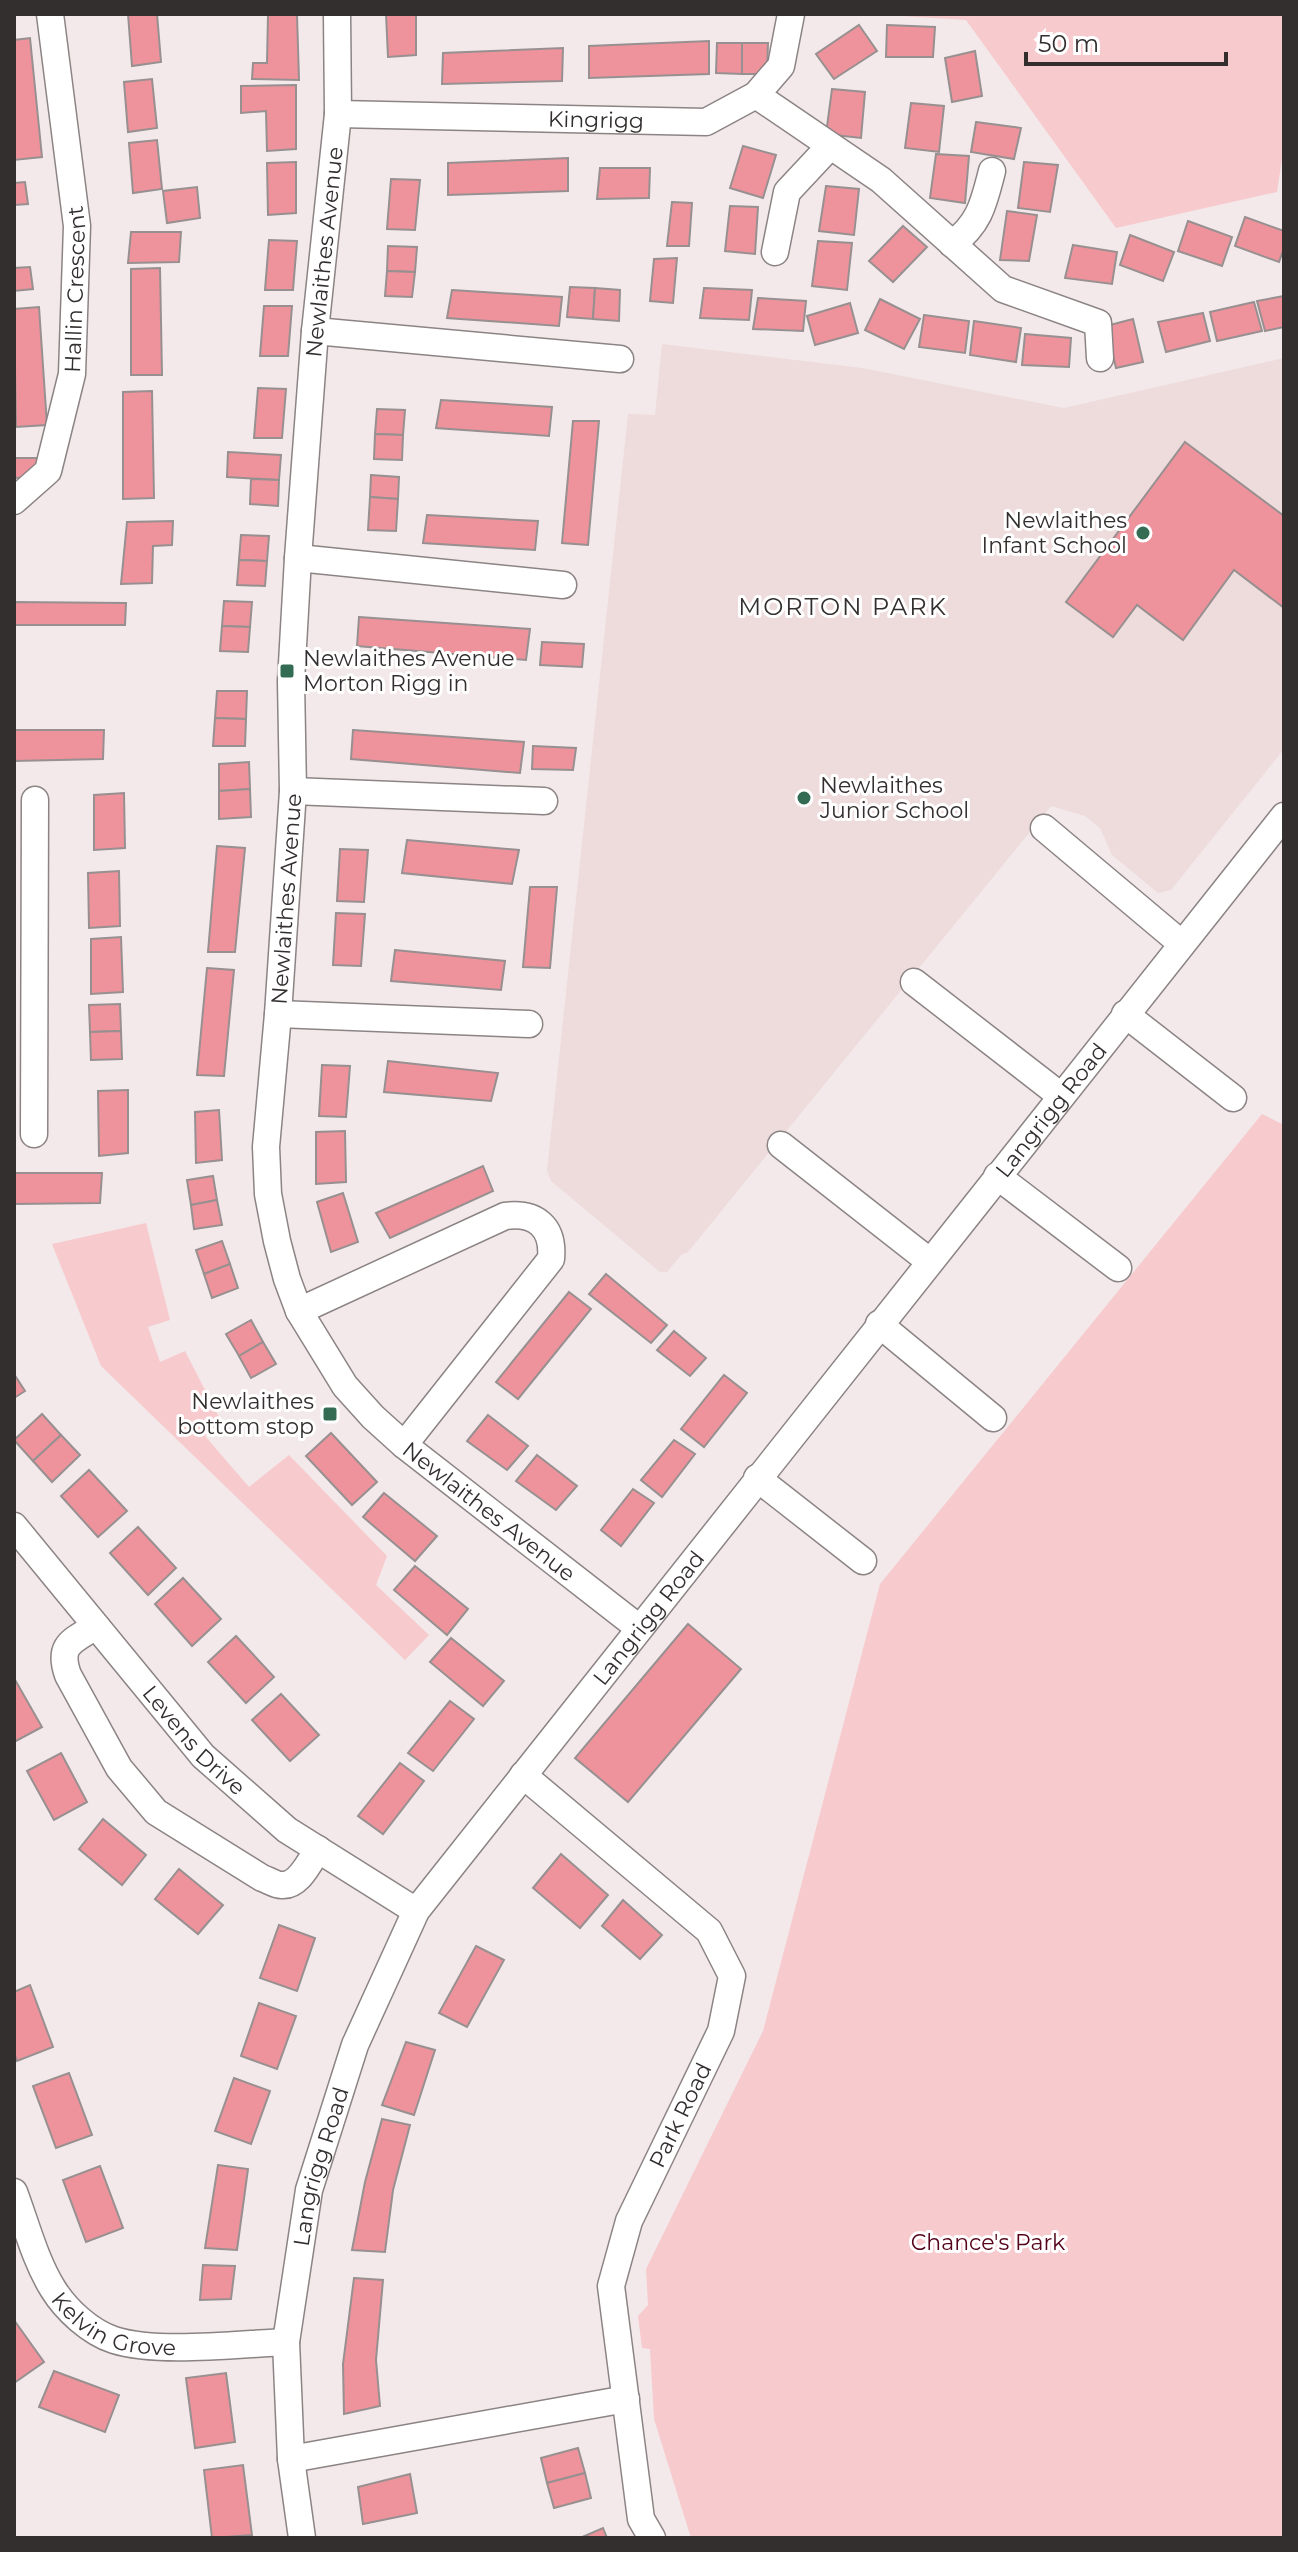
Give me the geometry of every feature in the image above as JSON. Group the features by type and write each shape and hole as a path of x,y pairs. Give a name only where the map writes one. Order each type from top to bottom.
{"street":[{"name":"Hallin Crescent","path":"14,501 48,471 72,374 77,226 50,14"},
{"name":"Newlaithes Avenue","path":"337,14 338,114 315,331 298,558 291,681 293,791 266,1147 268,1194 280,1254 299,1311 345,1386 404,1445 639,1628"},
{"name":"Kingrigg","path":"338,114 706,122 756,95 781,66 791,14"},
{"path":"756,95 881,180 1003,289 1098,323 1100,358"},
{"path":"775,252 787,192 830,146"},
{"path":"952,244 963,236 982,211 992,171"},
{"path":"315,331 620,359"},
{"path":"298,558 563,585"},
{"path":"293,791 544,801"},
{"path":"34,1134 24,964 35,800"},
{"name":"Langrigg Road","path":"302,2538 291,2459 286,2342 309,2190 355,2045 416,1911 1284,816"},
{"path":"1044,828 1182,944"},
{"path":"914,982 1061,1096"},
{"path":"278,1014 529,1024"},
{"path":"1125,1014 1233,1098"},
{"path":"781,1145 929,1261"},
{"path":"997,1176 1118,1268"},
{"path":"299,1311 505,1216 530,1216 540,1223 552,1244 551,1259 404,1445"},
{"path":"879,1324 993,1418"},
{"path":"757,1478 863,1561"},
{"name":"Levens Drive","path":"14,1526 203,1756 287,1830 416,1911"},
{"path":"96,1626 73,1641 64,1650 62,1659 119,1768 156,1812 262,1878 282,1885 292,1883 301,1875 318,1849"},
{"name":"Park Road","path":"523,1775 709,1931 732,1976 721,2031 629,2221 611,2286 641,2519 652,2538"},
{"name":"Kelvin Grove","path":"14,2192 54,2291 75,2315 96,2331 113,2339 152,2346 286,2342"},
{"path":"291,2459 626,2399"}],"shaded area":[{"name":"Newlaithes Junior School","path":"662,344 862,368 1064,408 1284,358 1284,749 1171,890 1158,893 1112,855 1100,828 1085,816 1051,806 688,1252 681,1255 667,1272 660,1272 551,1181 547,1170 628,414 655,415"}],"green space":[{"path":"870,14 1284,14 1284,146 1277,192 1116,228 966,20"},
{"name":"Chance's Park","path":"1262,1114 1284,1125 1284,2538 691,2538 654,2419 650,2349 642,2348 638,2316 648,2305 646,2269 763,2031 880,1584"},
{"path":"146,1223 170,1320 148,1327 160,1362 185,1351 221,1421 205,1436 249,1487 289,1455 387,1556 376,1585 429,1635 405,1660 101,1366 52,1244"}],"building":[{"path":"128,14 157,14 161,62 132,66"},
{"path":"386,14 416,14 416,55 388,57"},
{"path":"268,15 297,15 299,80 252,79 253,63 267,63"},
{"path":"859,25 877,51 834,79 816,54"},
{"path":"887,25 935,27 933,57 886,57"},
{"path":"30,38 42,157 14,160 14,40"},
{"path":"709,41 709,74 589,78 589,46"},
{"path":"717,43 742,43 742,74 716,73"},
{"path":"742,43 768,43 767,74 742,74"},
{"path":"563,48 562,81 442,84 443,53"},
{"path":"975,51 982,96 952,102 945,58"},
{"path":"152,79 157,128 128,132 124,82"},
{"path":"296,85 296,149 267,151 266,111 241,113 241,86"},
{"path":"832,89 865,92 861,138 826,134"},
{"path":"911,103 944,106 939,152 905,148"},
{"path":"976,122 1021,128 1014,159 971,152"},
{"path":"157,140 162,189 133,193 129,143"},
{"path":"743,146 776,155 763,198 730,188"},
{"path":"936,154 969,156 965,203 930,198"},
{"path":"568,158 568,191 448,195 448,163"},
{"path":"296,162 296,213 268,215 267,163"},
{"path":"1024,162 1058,165 1050,212 1018,208"},
{"path":"600,168 650,168 649,198 597,199"},
{"path":"391,179 420,180 415,230 387,229"},
{"path":"25,182 28,204 14,205 14,183"},
{"path":"826,186 859,189 854,235 819,231"},
{"path":"197,187 200,218 167,223 163,191"},
{"path":"672,202 692,203 689,246 667,246"},
{"path":"730,206 758,207 755,254 725,251"},
{"path":"1007,211 1037,215 1029,261 1000,260"},
{"path":"1245,217 1284,231 1284,248 1279,262 1235,246"},
{"path":"1188,221 1232,237 1222,266 1178,251"},
{"path":"903,226 927,247 893,282 869,261"},
{"path":"131,232 181,232 179,262 128,263"},
{"path":"1130,235 1174,252 1163,281 1120,265"},
{"path":"269,240 297,241 293,290 265,290"},
{"path":"818,241 852,243 847,290 812,286"},
{"path":"1073,245 1117,252 1112,284 1065,278"},
{"path":"388,246 417,247 415,272 387,271"},
{"path":"677,258 673,303 650,301 654,259"},
{"path":"30,267 33,289 14,291 14,268"},
{"path":"160,268 162,375 131,375 131,269"},
{"path":"387,271 415,272 412,297 385,296"},
{"path":"570,287 595,288 593,319 567,317"},
{"path":"595,288 620,290 619,321 593,319"},
{"path":"704,288 752,290 749,320 700,318"},
{"path":"452,290 562,297 559,326 447,318"},
{"path":"1284,296 1284,327 1265,331 1257,301"},
{"path":"758,298 806,301 803,331 753,329"},
{"path":"880,299 920,319 904,349 865,330"},
{"path":"1254,302 1262,331 1217,341 1210,312"},
{"path":"850,303 858,333 815,345 807,316"},
{"path":"264,306 292,306 288,356 260,356"},
{"path":"39,307 47,425 16,427 14,309"},
{"path":"1203,313 1210,341 1166,352 1158,322"},
{"path":"924,315 969,321 965,353 919,347"},
{"path":"1133,319 1143,362 1116,368 1106,326"},
{"path":"974,321 1021,328 1016,362 970,355"},
{"path":"1025,334 1071,338 1069,367 1022,365"},
{"path":"258,388 286,389 282,438 254,438"},
{"path":"152,391 154,498 123,499 123,392"},
{"path":"441,400 552,407 549,436 436,428"},
{"path":"377,409 405,410 403,435 375,434"},
{"path":"573,421 599,421 588,545 562,543"},
{"path":"375,434 403,435 402,460 374,459"},
{"path":"1185,442 1284,516 1284,608 1234,570 1183,640 1137,605 1113,637 1066,602"},
{"path":"228,452 281,455 279,480 227,477"},
{"path":"14,458 39,458 38,477 14,478"},
{"path":"371,475 399,477 398,499 370,497"},
{"path":"251,479 279,480 278,506 250,504"},
{"path":"370,497 398,499 396,531 368,530"},
{"path":"427,515 538,521 535,550 423,543"},
{"path":"173,521 172,545 153,546 152,583 121,584 127,522"},
{"path":"241,535 269,536 267,561 239,560"},
{"path":"239,560 267,561 265,586 237,585"},
{"path":"224,601 252,602 250,627 222,626"},
{"path":"14,602 126,603 125,625 14,625"},
{"path":"359,617 530,629 526,660 357,646"},
{"path":"222,626 250,627 248,652 220,651"},
{"path":"542,642 584,644 582,667 540,665"},
{"path":"217,691 247,691 246,719 215,718"},
{"path":"215,718 246,719 245,746 213,746"},
{"path":"14,730 104,730 103,759 14,761"},
{"path":"353,730 524,742 520,773 351,759"},
{"path":"533,746 576,748 573,770 532,769"},
{"path":"249,762 250,789 219,791 219,764"},
{"path":"250,789 251,817 219,819 219,791"},
{"path":"124,793 125,848 94,850 94,795"},
{"path":"407,840 519,850 512,884 402,873"},
{"path":"217,846 245,848 235,952 208,952"},
{"path":"340,849 368,850 364,902 337,901"},
{"path":"119,871 120,926 89,928 88,873"},
{"path":"530,887 557,887 550,968 523,967"},
{"path":"336,913 365,914 361,966 333,965"},
{"path":"121,937 123,992 91,994 91,939"},
{"path":"395,950 505,961 501,990 391,981"},
{"path":"207,968 234,970 224,1076 197,1075"},
{"path":"120,1004 121,1031 90,1032 89,1005"},
{"path":"121,1031 122,1059 91,1060 90,1032"},
{"path":"388,1061 498,1073 491,1101 384,1092"},
{"path":"322,1065 350,1066 346,1117 319,1116"},
{"path":"128,1090 128,1153 99,1156 98,1091"},
{"path":"219,1110 222,1160 196,1163 195,1112"},
{"path":"345,1131 346,1182 316,1184 316,1132"},
{"path":"483,1166 493,1191 390,1238 376,1213"},
{"path":"14,1173 102,1173 100,1203 14,1204"},
{"path":"213,1176 217,1200 191,1205 187,1180"},
{"path":"343,1193 358,1242 331,1252 317,1202"},
{"path":"217,1200 222,1225 194,1229 191,1205"},
{"path":"222,1241 230,1264 204,1274 196,1250"},
{"path":"230,1264 238,1288 212,1298 204,1274"},
{"path":"606,1274 667,1325 651,1343 589,1294"},
{"path":"569,1292 591,1309 518,1399 496,1382"},
{"path":"251,1320 263,1342 239,1356 226,1334"},
{"path":"674,1331 706,1358 690,1376 657,1350"},
{"path":"263,1342 276,1364 251,1378 239,1356"},
{"path":"14,1374 25,1391 14,1398"},
{"path":"724,1375 747,1393 704,1447 681,1429"},
{"path":"42,1414 61,1435 33,1461 14,1440"},
{"path":"488,1415 528,1446 507,1470 467,1441"},
{"path":"331,1433 377,1482 352,1505 306,1456"},
{"path":"61,1435 80,1455 52,1482 33,1461"},
{"path":"674,1440 695,1454 662,1497 641,1480"},
{"path":"537,1455 577,1486 556,1510 516,1481"},
{"path":"89,1470 127,1511 98,1537 61,1496"},
{"path":"633,1489 654,1503 621,1546 601,1530"},
{"path":"384,1493 437,1536 415,1561 363,1517"},
{"path":"138,1527 176,1568 148,1595 110,1553"},
{"path":"415,1566 468,1609 447,1635 394,1590"},
{"path":"183,1578 221,1619 192,1646 155,1604"},
{"path":"688,1624 741,1669 628,1802 575,1758"},
{"path":"236,1636 274,1677 246,1703 208,1662"},
{"path":"451,1638 504,1681 483,1706 430,1662"},
{"path":"14,1678 42,1727 14,1742"},
{"path":"281,1694 319,1735 290,1761 252,1720"},
{"path":"450,1701 474,1719 433,1771 408,1753"},
{"path":"61,1753 87,1802 54,1820 27,1771"},
{"path":"400,1763 424,1781 383,1834 358,1816"},
{"path":"103,1819 146,1855 122,1885 79,1849"},
{"path":"561,1854 608,1895 580,1928 533,1888"},
{"path":"179,1869 223,1905 198,1934 155,1899"},
{"path":"623,1900 662,1935 640,1959 602,1926"},
{"path":"279,1925 315,1938 297,1991 260,1978"},
{"path":"476,1946 504,1960 467,2027 439,2013"},
{"path":"30,1985 53,2047 17,2061 14,2053 14,1992"},
{"path":"259,2003 296,2016 277,2069 241,2056"},
{"path":"406,2042 435,2050 414,2115 382,2105"},
{"path":"69,2073 92,2135 56,2148 33,2086"},
{"path":"234,2078 270,2091 251,2144 215,2131"},
{"path":"382,2119 410,2125 393,2190 385,2252 352,2250 365,2182"},
{"path":"218,2165 248,2169 237,2250 205,2248"},
{"path":"100,2166 123,2228 86,2242 63,2180"},
{"path":"203,2265 235,2266 231,2299 200,2300"},
{"path":"354,2278 383,2280 376,2360 380,2406 344,2414 343,2364"},
{"path":"14,2320 44,2362 14,2383"},
{"path":"54,2371 119,2395 105,2432 39,2407"},
{"path":"226,2373 235,2442 195,2448 186,2378"},
{"path":"578,2448 585,2473 547,2483 541,2458"},
{"path":"243,2465 252,2535 212,2538 204,2470"},
{"path":"585,2473 591,2498 554,2508 547,2483"},
{"path":"410,2474 417,2513 363,2524 358,2487"},
{"path":"603,2528 607,2538 580,2538"}],"place":[{"name":"Newlaithes Infant School","path":"1143,533"},
{"name":"Newlaithes Avenue Morton Rigg in","path":"287,671"},
{"name":"Newlaithes Junior School","path":"804,798"},
{"name":"Newlaithes bottom stop","path":"330,1414"}],"district":[{"name":"MORTON PARK","path":"843,607"}]}
